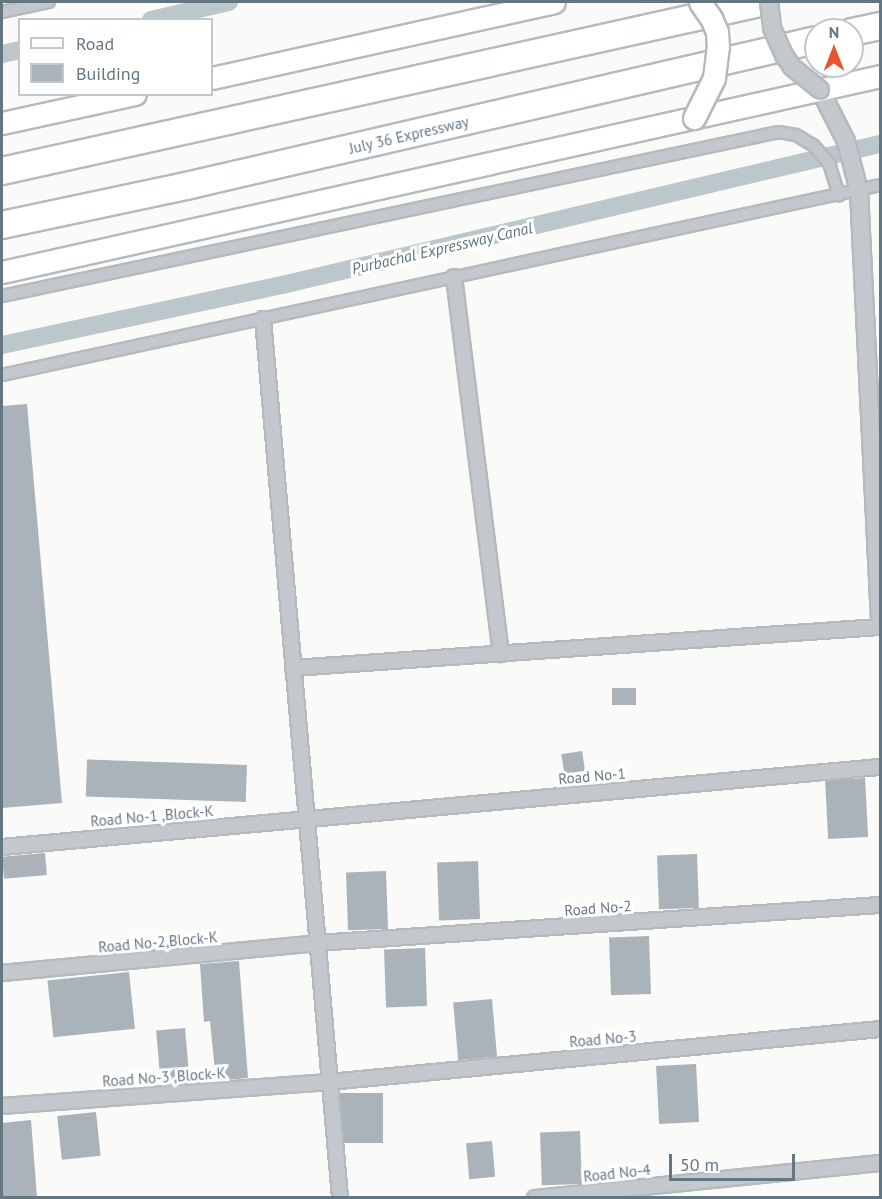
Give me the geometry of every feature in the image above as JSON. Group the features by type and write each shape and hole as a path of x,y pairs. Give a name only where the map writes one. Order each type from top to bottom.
{"highway":[{"path":"2,171 765,2"},
{"path":"864,29 880,26"},
{"name":"July 36 Expressway","path":"2,225 186,186 804,43"}],"main road":[{"path":"213,78 554,2"},
{"path":"694,118 714,78 718,47 717,32 700,2"},
{"path":"2,272 880,76"},
{"path":"2,123 126,96"}],"street":[{"path":"2,12 49,2"},
{"path":"769,2 772,28 784,55 792,67 820,90 846,141 859,191 880,615"},
{"path":"2,296 778,132 796,135 814,146 829,163 839,195"},
{"path":"2,375 880,185"},
{"path":"454,277 501,654"},
{"path":"263,319 339,1197"},
{"path":"293,668 880,627"},
{"name":"Road No-1","path":"306,818 880,767"},
{"name":"Road No-1 ,Block-K","path":"2,847 306,818"},
{"name":"Road No-2","path":"317,943 880,905"},
{"name":"Road No-2,Block-K","path":"2,973 317,943"},
{"name":"Road No-3","path":"329,1082 880,1029"},
{"name":"Road No-3 ,Block-K","path":"2,1106 329,1082"},
{"name":"Road No-4","path":"536,1197 880,1163"}],"building":[{"path":"27,404 62,803 2,808 2,406"},
{"path":"612,688 636,688 636,705 612,705"},
{"path":"582,751 585,771 564,774 561,754"},
{"path":"87,759 247,765 246,802 86,796"},
{"path":"865,778 868,837 828,839 825,780"},
{"path":"45,853 47,875 4,879 2,857"},
{"path":"697,854 699,908 659,909 657,855"},
{"path":"478,861 480,919 439,920 437,862"},
{"path":"386,871 388,929 348,930 346,872"},
{"path":"649,936 651,994 611,995 609,937"},
{"path":"425,948 427,1006 386,1007 384,949"},
{"path":"239,961 248,1078 216,1081 210,1021 204,1022 200,964"},
{"path":"129,972 135,1029 53,1037 47,981"},
{"path":"492,999 497,1057 458,1060 453,1002"},
{"path":"185,1028 190,1082 161,1084 156,1031"},
{"path":"696,1064 699,1122 659,1124 656,1066"},
{"path":"340,1093 383,1093 383,1143 340,1143"},
{"path":"96,1112 101,1156 62,1160 57,1116"},
{"path":"31,1120 37,1197 2,1197 2,1123"},
{"path":"580,1131 582,1184 542,1185 540,1132"},
{"path":"492,1141 495,1177 469,1179 466,1143"}],"waterway":[{"name":"Purbachal Expressway Canal","path":"160,18 229,2"},
{"name":"Purbachal Expressway Canal","path":"2,54 18,50"},
{"name":"Purbachal Expressway Canal","path":"2,345 282,285 880,144"}]}
